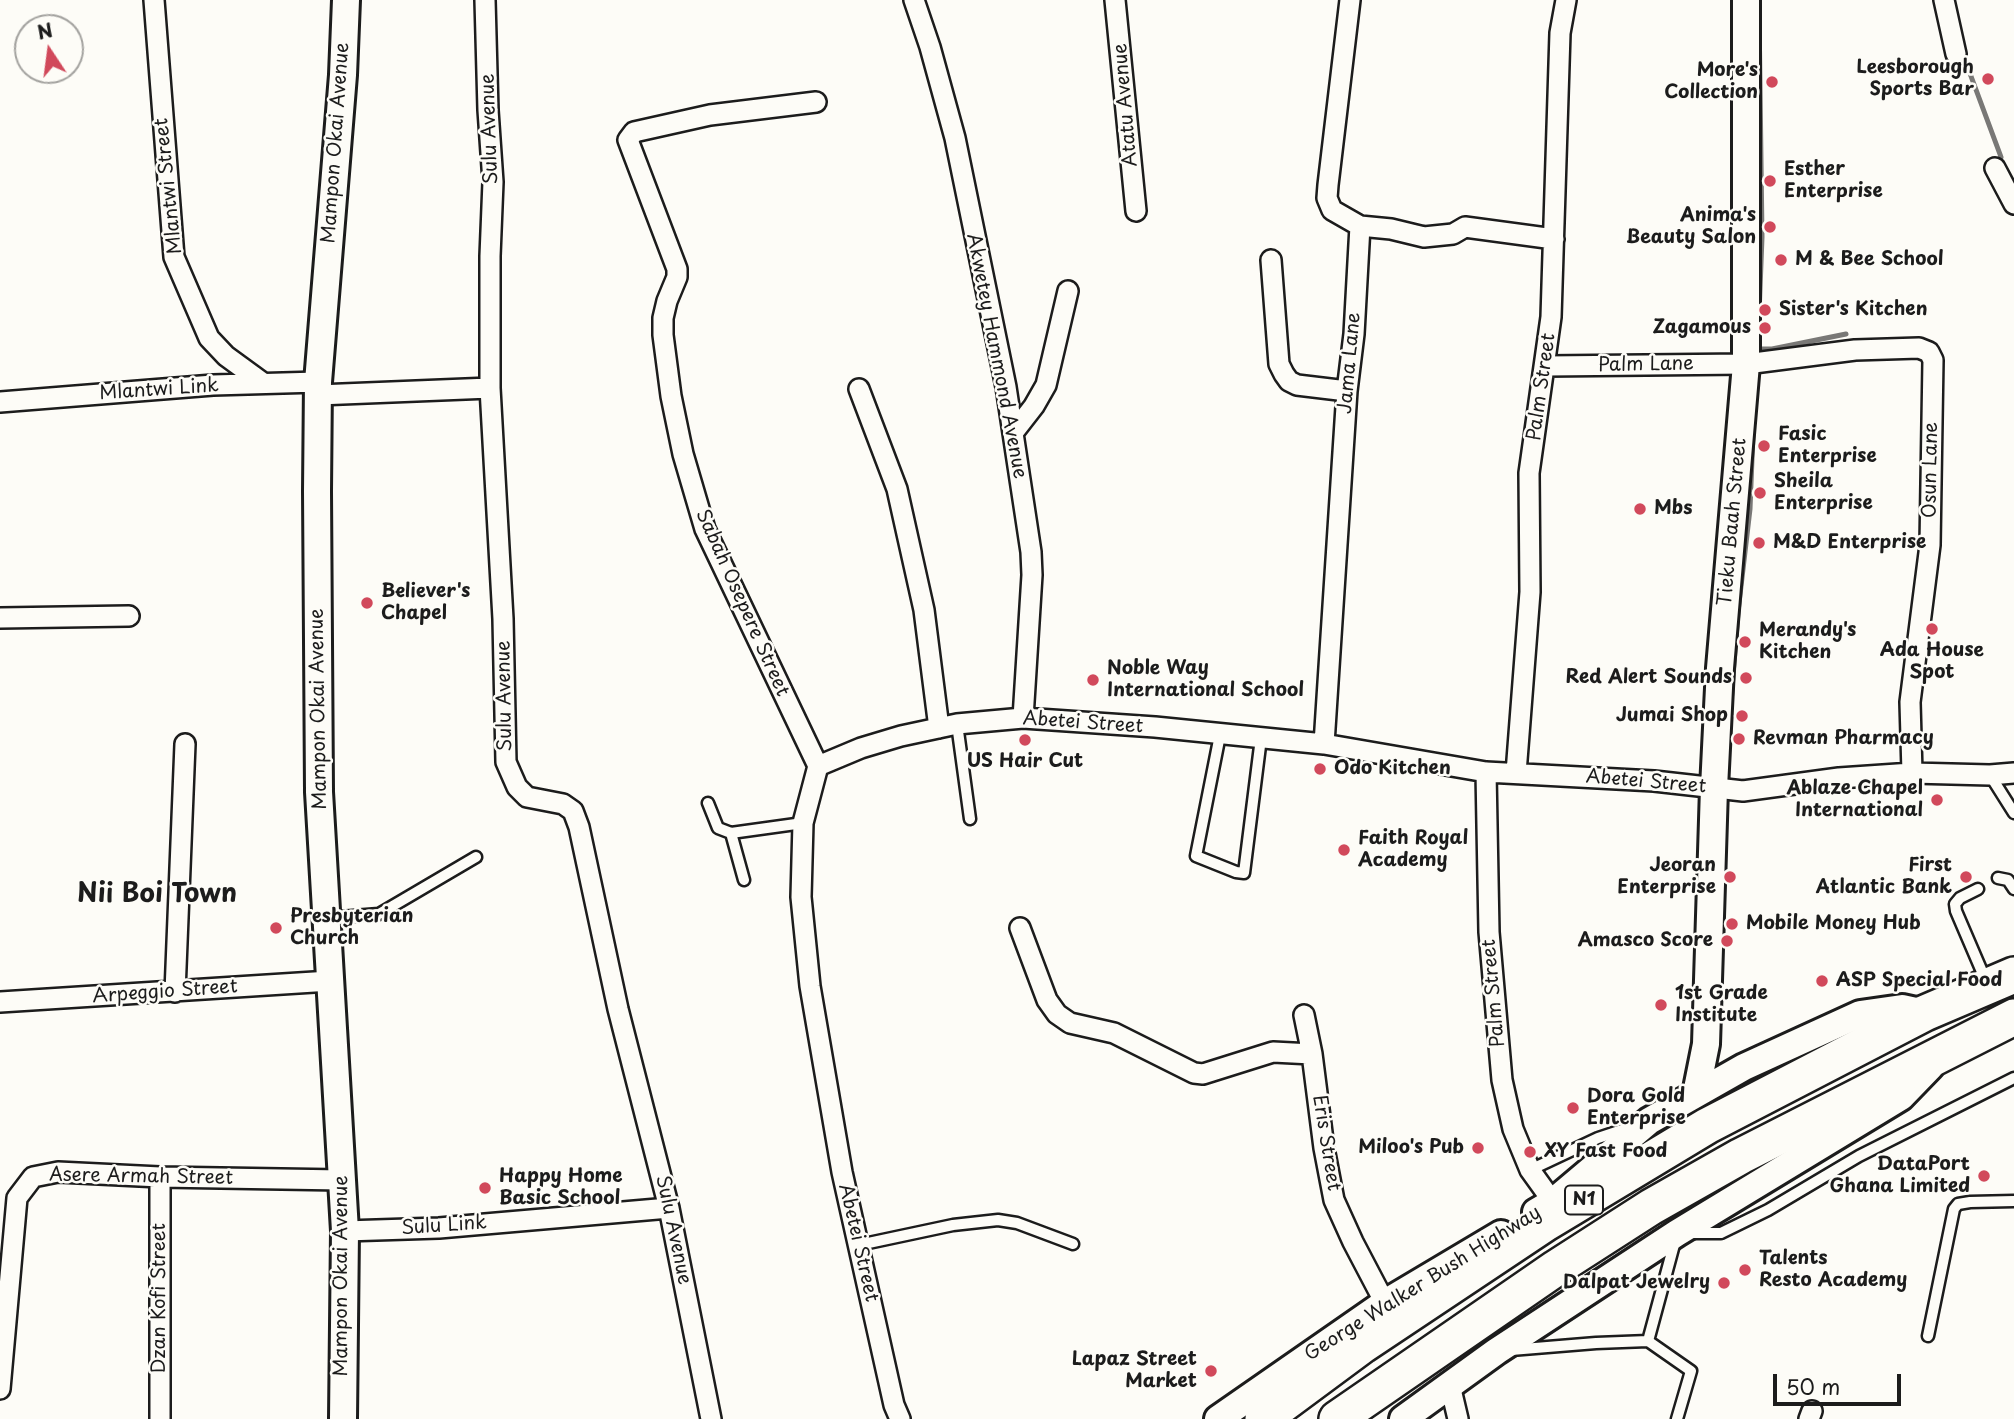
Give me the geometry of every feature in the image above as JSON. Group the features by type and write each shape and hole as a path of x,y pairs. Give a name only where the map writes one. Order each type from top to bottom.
{"highway":[{"name":"George Walker Bush Highway","path":"1263,1419 1363,1345 1546,1223 1707,1126 1925,1013 2001,981"},
{"name":"N1","path":"1337,1419 1556,1268 1651,1207 1741,1156 2014,1017"}],"street":[{"name":"Mlantwi Street","path":"153,0 174,257 209,338 226,356 263,383"},
{"name":"Mampon Okai Avenue","path":"343,1419 345,1231 319,792 318,389 343,75 346,0"},
{"name":"Sulu Avenue","path":"485,0 493,183 490,388 502,582 506,762 517,788 527,797 563,804 573,811 579,827 618,1009 669,1208 710,1419"},
{"name":"Akwetey Hammond Avenue","path":"914,0 955,138 1013,433 1032,575 1023,718"},
{"name":"Atatu Avenue","path":"1115,0 1136,211"},
{"path":"1350,0 1327,198 1332,210 1360,226 1391,229 1424,237 1453,234 1465,227 1555,239"},
{"name":"Palm Street","path":"1516,773 1530,592 1529,473 1551,317 1560,33 1566,0"},
{"name":"Tieku Baah Street","path":"1696,1094 1706,1044 1720,668 1745,364 1746,0"},
{"path":"1944,0 1956,54"},
{"name":"Sabah Osepere Street","path":"816,102 710,115 634,132 628,140 677,269 677,277 663,318 663,335 671,397 683,454 705,529 818,766"},
{"path":"1994,168 2014,204"},
{"name":"Jama Lane","path":"1324,744 1360,226"},
{"path":"1271,260 1279,364 1284,373 1289,381 1297,384 1347,391"},
{"path":"1013,433 1046,385 1069,291"},
{"name":"Osun Lane","path":"1745,364 1855,349 1919,348 1929,352 1933,360 1930,545 1910,702 1912,773"},
{"name":"Palm Lane","path":"1546,366 1745,364"},
{"name":"Mlantwi Link","path":"0,402 263,383 318,389 490,388"},
{"path":"859,389 897,489 948,726"},
{"path":"0,618 129,616"},
{"name":"Abetei Street","path":"900,1419 894,1405 842,1172 810,986 801,897 803,822 818,766 891,739 948,726 1023,718 1324,744 1486,772 1654,781 1743,791 1839,778 1912,773 1990,775 2014,772"},
{"path":"175,992 185,744"},
{"name":"Palm Street","path":"1486,772 1489,932 1502,1080 1513,1129 1531,1170 1553,1202"},
{"path":"1020,928 1046,1000 1057,1014 1070,1023 1114,1033 1194,1073 1203,1074 1273,1052 1312,1054"},
{"name":"Arpeggio Street","path":"0,1002 330,981"},
{"name":"George Walker Bush Highway","path":"1218,1419 1385,1303 1553,1202 1649,1121 1696,1094 1744,1067 1860,1014 1902,1008 1925,1013"},
{"name":"Eris Street","path":"1304,1015 1334,1200 1385,1303"},
{"path":"1706,1044 1744,1067"},
{"path":"1403,1419 1497,1351 1677,1233 1901,1097 1946,1051"},
{"name":"Asere Armah Street","path":"0,1389 17,1198 33,1177 58,1172 160,1177 342,1180"},
{"name":"Dzan Kofi Street","path":"160,1177 160,1419"},
{"name":"Sulu Link","path":"345,1231 439,1228 669,1208"},
{"path":"1450,1385 1458,1419"}],"lane":[{"path":"948,726 970,819"},
{"path":"1220,735 1196,856 1244,873 1261,738"},
{"path":"1990,775 2014,813"},
{"path":"708,803 718,828 731,834 803,822"},
{"path":"731,834 744,880"},
{"path":"327,918 368,917 379,914 476,857"},
{"path":"1998,878 2008,880 2014,889"},
{"path":"1978,889 1960,898 1955,904 1956,911 2001,981"},
{"path":"1648,1341 1677,1233 1721,1233 1768,1210 1859,1156 2014,1078"},
{"path":"1531,1170 1598,1138 1649,1121"},
{"path":"1928,1336 1954,1209 1958,1204 1970,1202 2014,1201"},
{"path":"859,1245 953,1225 998,1220 1017,1223 1073,1244"},
{"path":"1497,1351 1648,1341 1691,1371 1677,1419"}],"waterway":[{"path":"1759,10 1762,237 1759,315"},
{"path":"1962,52 2001,157"},
{"path":"1758,349 1772,349 1846,334"},
{"path":"1730,716 1750,509 1753,433"}],"place":[{"name":"Leesborough Sports Bar","path":"1988,79"},
{"name":"More's Collection","path":"1772,82"},
{"name":"Esther Enterprise","path":"1770,181"},
{"name":"Anima's Beauty Salon","path":"1770,227"},
{"name":"M & Bee School","path":"1781,260"},
{"name":"Sister's Kitchen","path":"1765,310"},
{"name":"Zagamous","path":"1765,328"},
{"name":"Fasic Enterprise","path":"1764,446"},
{"name":"Sheila Enterprise","path":"1760,493"},
{"name":"Mbs","path":"1640,509"},
{"name":"M&D Enterprise","path":"1759,543"},
{"name":"Believer's Chapel","path":"367,603"},
{"name":"Ada House Spot","path":"1932,629"},
{"name":"Merandy's Kitchen","path":"1745,642"},
{"name":"Red Alert Sounds","path":"1746,678"},
{"name":"Noble Way International School","path":"1093,680"},
{"name":"Jumai Shop","path":"1742,716"},
{"name":"Revman Pharmacy","path":"1739,739"},
{"name":"US Hair Cut","path":"1025,740"},
{"name":"Odo Kitchen","path":"1320,769"},
{"name":"Ablaze Chapel International","path":"1937,800"},
{"name":"Faith Royal Academy","path":"1344,850"},
{"name":"Jeoran Enterprise","path":"1730,877"},
{"name":"First Atlantic Bank","path":"1966,877"},
{"name":"Mobile Money Hub","path":"1732,924"},
{"name":"Presbyterian Church","path":"276,928"},
{"name":"Amasco Score","path":"1727,941"},
{"name":"ASP Special Food","path":"1822,981"},
{"name":"1st Grade Institute","path":"1661,1005"},
{"name":"Dora Gold Enterprise","path":"1573,1108"},
{"name":"Miloo's Pub","path":"1478,1148"},
{"name":"XY Fast Food","path":"1530,1152"},
{"name":"DataPort Ghana Limited","path":"1984,1176"},
{"name":"Happy Home Basic School","path":"485,1188"},
{"name":"Talents Resto Academy","path":"1745,1270"},
{"name":"Dalpat Jewelry","path":"1724,1283"},
{"name":"Lapaz Street Market","path":"1211,1371"}],"district":[{"name":"Nii Boi Town","path":"157,895"}]}
